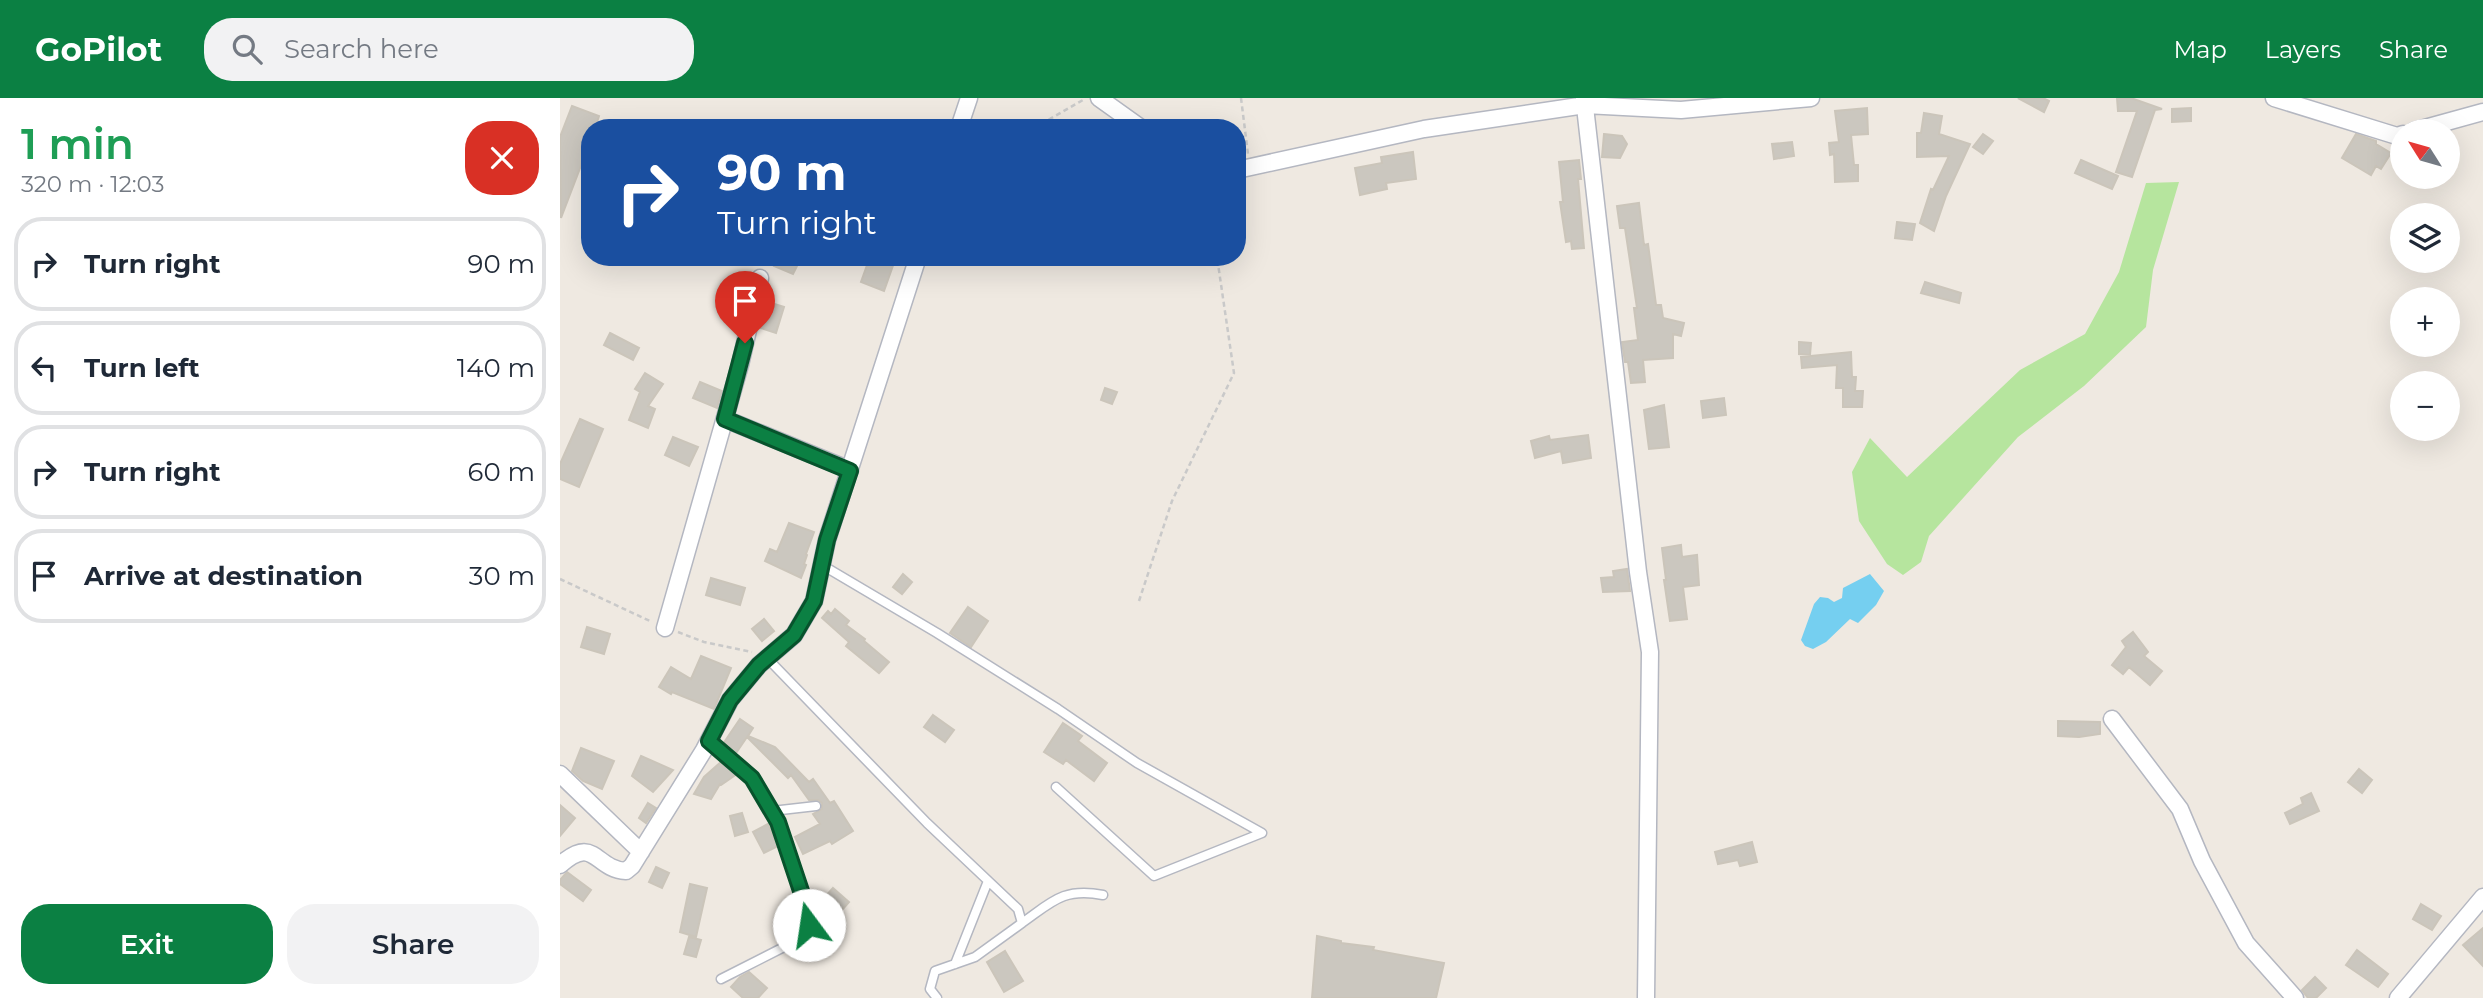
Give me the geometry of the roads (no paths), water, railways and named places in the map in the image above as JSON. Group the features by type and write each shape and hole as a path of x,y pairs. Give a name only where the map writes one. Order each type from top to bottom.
{"street":[{"path":"961,119 969,98"},
{"path":"1099,98 1128,119"},
{"path":"1246,169 1424,129 1584,102 1681,110 1811,98"},
{"path":"2274,98 2390,134"},
{"path":"1584,102 1638,572 1650,652 1646,998"},
{"path":"2458,119 2483,112"},
{"path":"560,865 580,851 590,853 617,870 626,871 632,866 709,741 730,700 767,658 794,635 814,601 827,540 915,266"},
{"path":"665,628 740,365 760,278"},
{"path":"725,419 850,471"},
{"path":"2112,719 2180,809 2202,861 2246,943 2295,998"},
{"path":"560,774 641,852"},
{"path":"2398,998 2483,897"}],"lane":[{"path":"822,565 981,661 1137,763 1262,833 1154,876 1056,787"},
{"path":"767,658 927,822 1018,909 1022,923 1017,927"},
{"path":"709,741 752,778 772,811 809,915 809,925 786,946 721,979"},
{"path":"772,811 816,806"},
{"path":"955,964 989,881"},
{"path":"937,998 930,989 936,971 975,957 1066,893 1091,892 1103,895"}],"water":[{"path":"1870,574 1884,591 1876,605 1858,623 1850,619 1826,642 1813,649 1805,646 1801,640 1814,604 1820,597 1834,602 1842,598 1843,588"}]}
